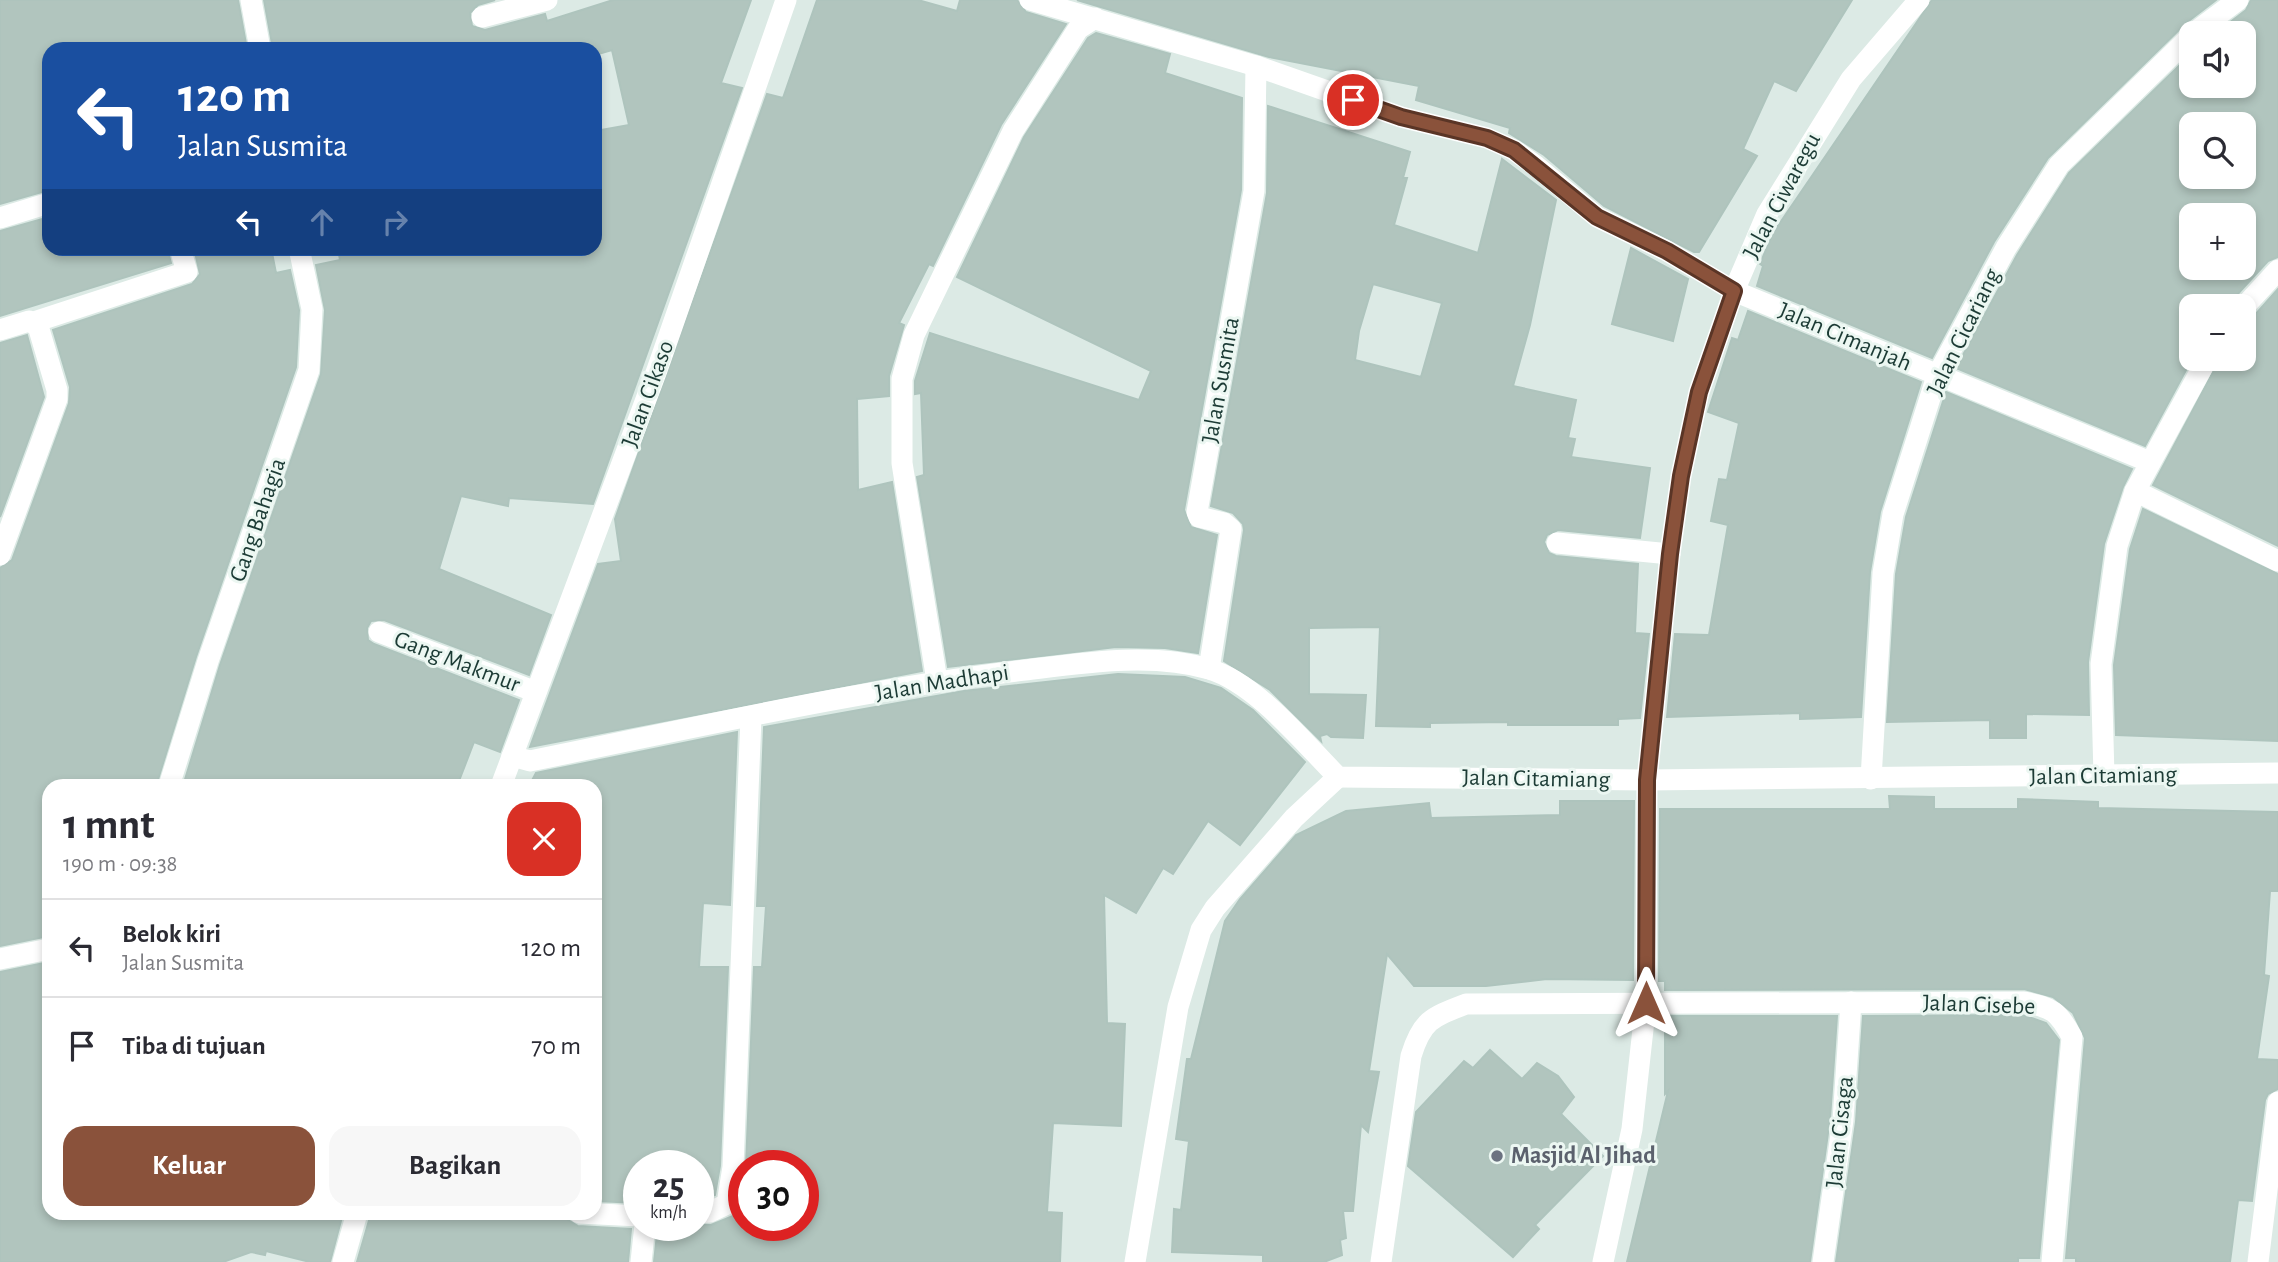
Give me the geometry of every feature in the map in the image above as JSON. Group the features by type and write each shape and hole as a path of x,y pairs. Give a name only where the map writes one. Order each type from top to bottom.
{"street":[{"path":"251,0 259,42"},
{"path":"482,17 547,0"},
{"name":"Jalan Cikaso","path":"504,779 657,370 786,0"},
{"path":"1030,0 1256,66 1401,117 1487,138 1514,150 1597,217 1667,251 1734,291"},
{"name":"Jalan Ciwaregu","path":"1603,1262 1632,1129 1646,1003 1647,780 1670,554 1681,476 1699,392 1734,291 1767,214 1851,79 1919,0"},
{"name":"Jalan Cicariang","path":"2210,21 2238,0"},
{"path":"937,681 902,463 902,379 914,335 1013,131 1078,29 1095,18"},
{"name":"Jalan Cicariang","path":"1871,779 1883,573 1893,514 1937,376 2006,248 2059,165 2179,47"},
{"name":"Jalan Susmita","path":"1209,669 1231,529 1224,523 1199,517 1197,512 1254,191 1256,66"},
{"path":"0,218 42,205"},
{"path":"0,330 34,322 187,272 182,256"},
{"name":"Gang Bahagia","path":"171,779 208,661 309,370 312,309 301,256"},
{"path":"2256,294 2278,270"},
{"name":"Jalan Cimanjah","path":"1734,291 2150,462"},
{"path":"0,555 57,399 52,368 34,322"},
{"path":"2104,776 2101,664 2117,546 2135,492 2200,371"},
{"path":"2135,492 2278,561"},
{"path":"1557,543 1670,554"},
{"name":"Gang Makmur","path":"379,632 536,692"},
{"name":"Jalan Madhapi","path":"512,757 530,761 937,681 1081,664 1142,660 1209,669 1238,683 1282,720 1338,778"},
{"path":"714,1210 727,1205 733,1167 751,717"},
{"name":"Jalan Citamiang","path":"1338,778 1647,780 2278,774"},
{"path":"1135,1262 1178,1007 1201,930 1215,908 1294,818 1338,778"},
{"path":"0,959 42,950"},
{"name":"Jalan Cisebe","path":"1381,1262 1411,1056 1418,1034 1431,1017 1466,1004 1851,1002 2024,1003 2051,1008 2063,1020 2072,1037 2052,1262"},
{"name":"Jalan Cisaga","path":"1823,1262 1843,1120 1851,1002"},
{"path":"2258,1262 2278,1102"},
{"path":"602,1214 623,1215"},
{"path":"343,1262 355,1220"},
{"path":"641,1262 643,1241"}],"building":[{"path":"0,0 238,0 246,42 42,42 42,192 0,204"},
{"path":"264,0 495,0 478,5 470,13 472,26 485,30 545,14 547,21 613,0 751,0 721,83 742,88 593,504 509,498 508,506 461,496 439,569 551,615 529,675 384,620 371,621 367,628 368,640 374,644 519,700 500,752 474,742 460,779 185,779 220,665 321,374 325,310 316,265 340,260 339,256 602,256 602,130 629,125 612,50 602,53 602,42 272,42"},
{"path":"817,0 918,0 957,11 960,0 1017,0 1026,12 1066,24 1001,125 933,266 929,264 899,323 904,325 889,376 889,396 857,399 858,490 892,482 922,671 530,747 598,564 621,561 615,519 767,94 783,98"},
{"path":"1077,0 1852,0 1796,91 1774,81 1743,149 1757,156 1699,252 1694,252 1604,206 1544,155 1509,133 1510,128 1416,100 1419,86 1269,57"},
{"path":"1932,0 2216,0 2189,21 2179,21 2179,30 2048,158 1994,242 1932,358 1757,286 1763,266 1760,264 1773,233"},
{"path":"2251,0 2278,0 2278,257 2268,261 2256,274 2256,203 2179,203 2179,280 2251,280 2238,294 2179,294 2179,371 2186,371 2145,446 1956,368 2017,255 2069,173 2179,66 2179,98 2256,98 2256,21 2232,21 2246,10"},
{"path":"1096,33 1170,54 1165,73 1242,98 1241,190 1184,510 1191,527 1217,535 1198,653 1165,648 1116,647 948,667 917,477 924,475 921,393 915,394 915,381 930,333 1139,400 1151,371 957,277 1024,137 1088,38"},
{"path":"1268,106 1410,152 1403,178 1407,178 1394,225 1478,253 1502,159 1556,200 1530,325 1513,386 1576,400 1568,438 1575,439 1571,457 1650,468 1640,538 1558,530 1547,535 1544,542 1549,553 1556,556 1638,564 1635,633 1649,634 1640,718 1618,719 1618,725 1508,725 1508,722 1430,723 1430,727 1376,726 1380,627 1309,628 1309,694 1366,695 1363,738 1331,737 1327,734 1320,736 1321,741 1270,690 1224,661 1244,530 1243,524 1233,513 1211,506 1267,193","holes":["1373,284 1442,303 1421,377 1355,360 1359,331"]},
{"path":"42,219 42,256 169,256 171,263 0,316 0,231"},
{"path":"1631,248 1688,279 1673,341 1612,324"},
{"path":"196,256 273,256 276,273 290,270 299,310 296,367 196,657 158,779 42,779 42,937 0,946 0,568 12,560 69,403 70,387 53,330 192,284 200,274"},
{"path":"2278,289 2278,546 2153,485 2214,371 2256,371 2256,314"},
{"path":"1748,311 1921,382 1880,512 1870,572 1861,717 1800,719 1800,713 1667,717 1675,634 1709,635 1728,525 1711,521 1719,479 1727,480 1739,423 1708,412 1732,338 1738,340"},
{"path":"27,335 44,397 0,517 0,343"},
{"path":"1946,392 2132,469 2123,487 2104,544 2088,662 2089,715 2026,714 2026,738 1990,738 1990,720 1887,722 1896,574 1906,517"},
{"path":"2143,509 2278,574 2278,741 2116,735 2114,665 2130,549"},
{"path":"1118,674 1185,677 1221,688 1253,710 1305,762 1240,845 1208,821 1173,874 1163,868 1136,913 1104,895 1107,1023 1125,1024 1121,1126 1053,1123 1047,1212 1062,1213 1060,1262 654,1262 656,1241 714,1241 714,1224 728,1218 728,1241 819,1241 819,1150 747,1150 754,967 762,967 766,906 757,906 764,727 964,691"},
{"path":"737,732 730,905 703,903 699,967 728,967 720,1166 715,1195 714,1150 623,1150 623,1202 602,1201 602,779 533,779 536,773"},
{"path":"1889,796 1934,797 1934,809 2018,809 2018,799 2098,802 2098,808 2278,812 2278,891 2270,891 2264,975 2269,976 2257,1059 2278,1060 2278,1089 2268,1094 2265,1100 2252,1201 2238,1200 2230,1262 2076,1262 2076,1258 2066,1258 2085,1038 2073,1013 2053,997 2024,989 1665,990 1665,981 1659,981 1660,809 1890,809"},
{"path":"1560,801 1634,801 1633,980 1547,979 1486,986 1414,986 1387,954 1369,1071 1379,1072 1368,1132 1361,1125 1353,1211 1343,1211 1346,1238 1340,1240 1342,1255 1324,1262 1263,1262 1263,1255 1172,1252 1174,1209 1181,1210 1189,1141 1176,1139 1187,1059 1191,1059 1225,921 1240,899 1296,835 1346,811 1429,803 1431,818 1560,815"},
{"path":"42,963 42,1220 341,1220 330,1262 310,1262 266,1251 265,1255 251,1252 223,1262 0,1262 0,972"},
{"path":"2023,1015 2046,1023 2059,1040 2039,1258 2018,1258 2018,1262 1836,1262 1856,1122 1863,1016"},
{"path":"1665,1016 1837,1016 1830,1119 1810,1262 1627,1262 1668,1091 1665,1094"},
{"name":"Masjid Al Jihad","path":"1490,1050 1522,1079 1537,1063 1558,1076 1574,1097 1561,1114 1603,1156 1535,1225 1539,1229 1513,1257 1408,1166 1416,1112 1464,1061 1473,1068"},
{"path":"369,1220 568,1220 578,1226 623,1229 623,1241 630,1241 628,1262 357,1262"}],"place":[{"name":"Masjid Al Jihad","path":"1497,1156"}],"route":[{"path":"1353,100 1401,117 1487,138 1514,150 1597,217 1667,251 1734,291 1699,392 1681,476 1670,554 1647,780 1646,1003"}]}
